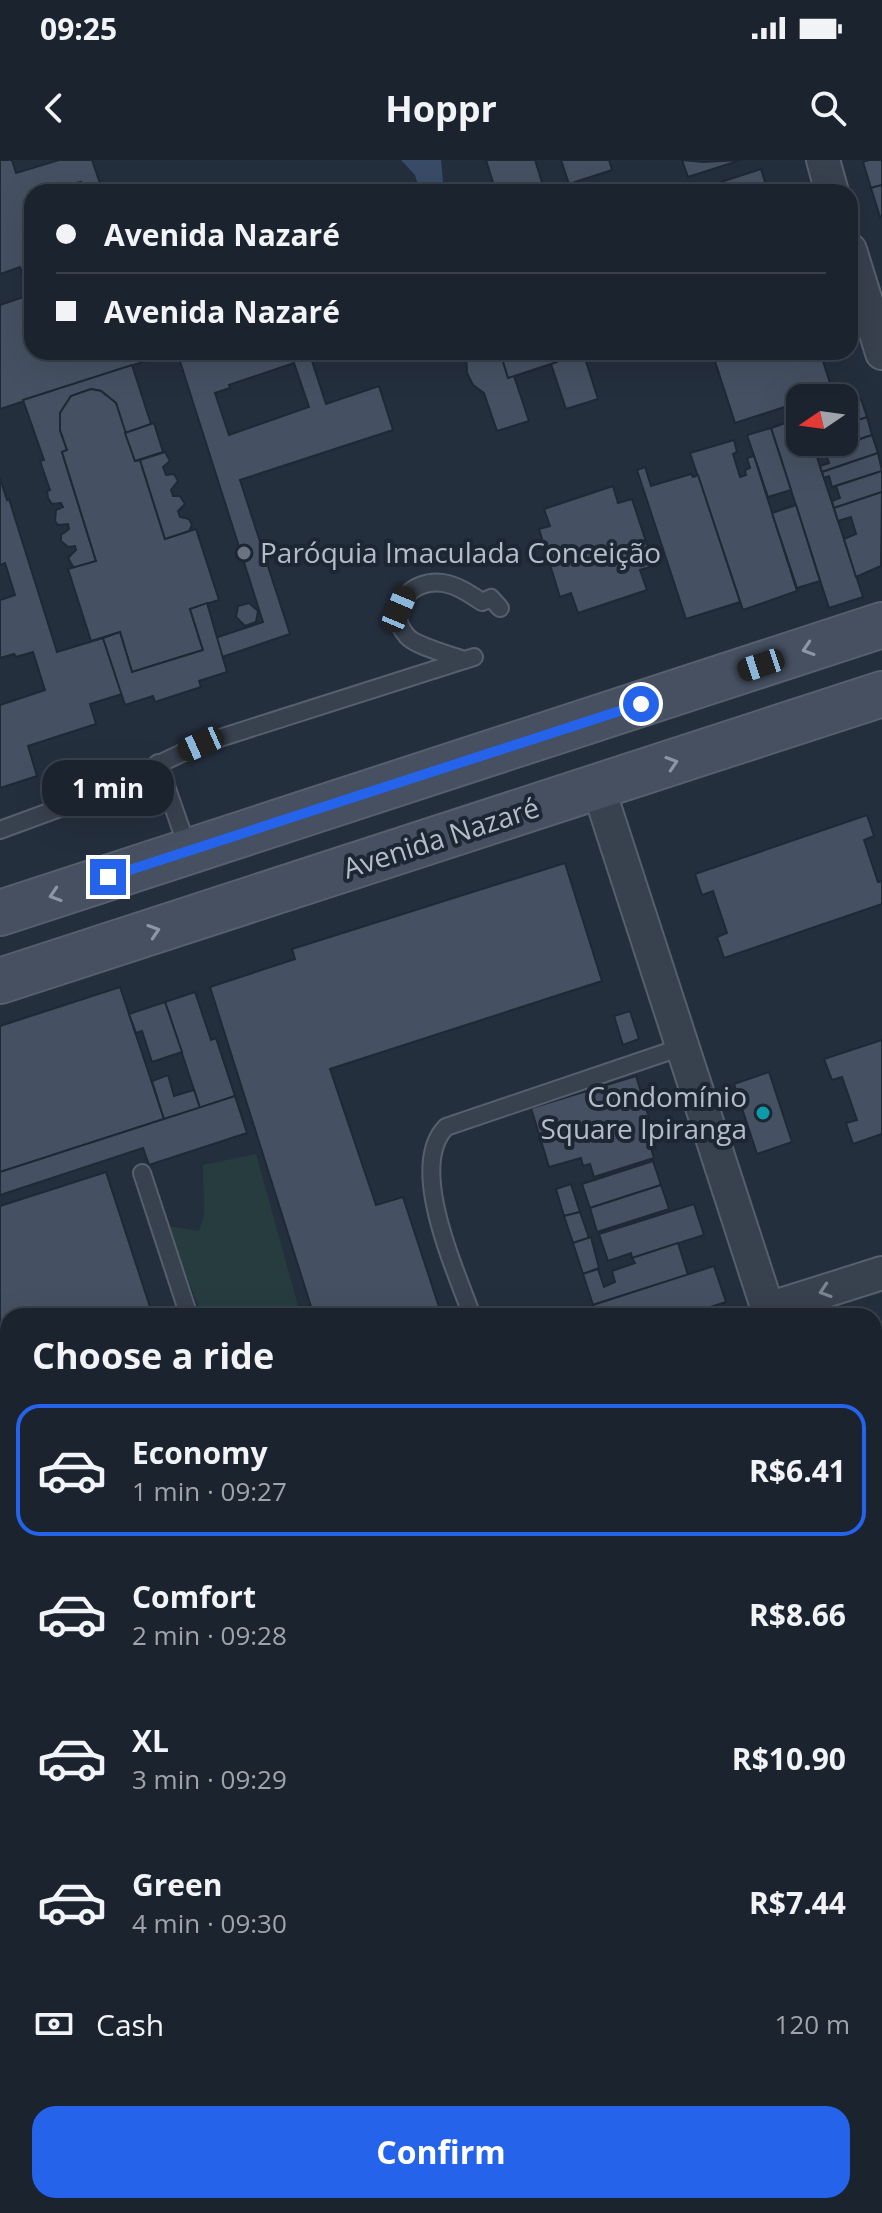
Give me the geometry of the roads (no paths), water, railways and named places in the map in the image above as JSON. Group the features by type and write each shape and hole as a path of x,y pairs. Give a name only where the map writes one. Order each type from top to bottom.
{"main road":[{"path":"0,913 882,625"},
{"name":"Avenida Nazaré","path":"0,981 882,694"}],"street":[{"path":"823,160 830,184"},
{"path":"858,264 873,290 882,353"},
{"path":"598,787 768,1308"},
{"path":"781,1308 882,1273"}],"lane":[{"path":"0,830 87,798 158,763 229,735 469,658 408,639 401,627 399,609 405,595 415,585 443,582 482,602 491,598 500,608"},
{"path":"158,763 189,851"},
{"path":"469,1308 430,1183 433,1147 440,1133 446,1127 502,1106 682,1047"},
{"path":"142,1173 186,1308"}],"water":[{"path":"401,160 441,160 443,184 418,184 415,175"}],"place":[{"name":"Paróquia Imaculada Conceição","path":"244,553"},
{"name":"Condomínio Square Ipiranga","path":"763,1113"}]}
